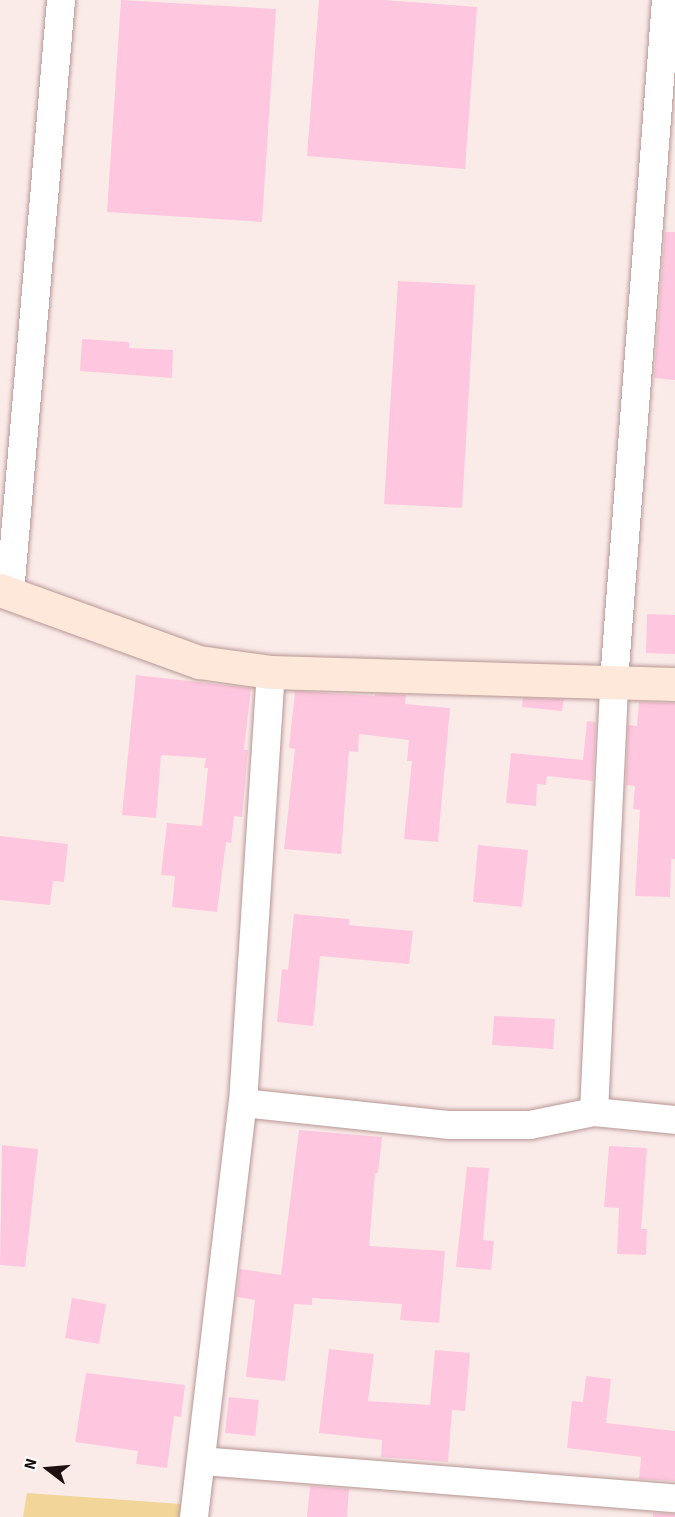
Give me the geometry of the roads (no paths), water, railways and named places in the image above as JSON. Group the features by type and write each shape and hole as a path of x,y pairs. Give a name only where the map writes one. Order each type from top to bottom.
{"street":[{"path":"61,0 5,591 199,662 271,672 675,684"},
{"path":"594,1112 614,681 666,0"},
{"path":"194,1517 243,1103 271,672"},
{"path":"243,1103 450,1125 530,1125 594,1112 675,1120"},
{"path":"201,1461 675,1498"}]}
